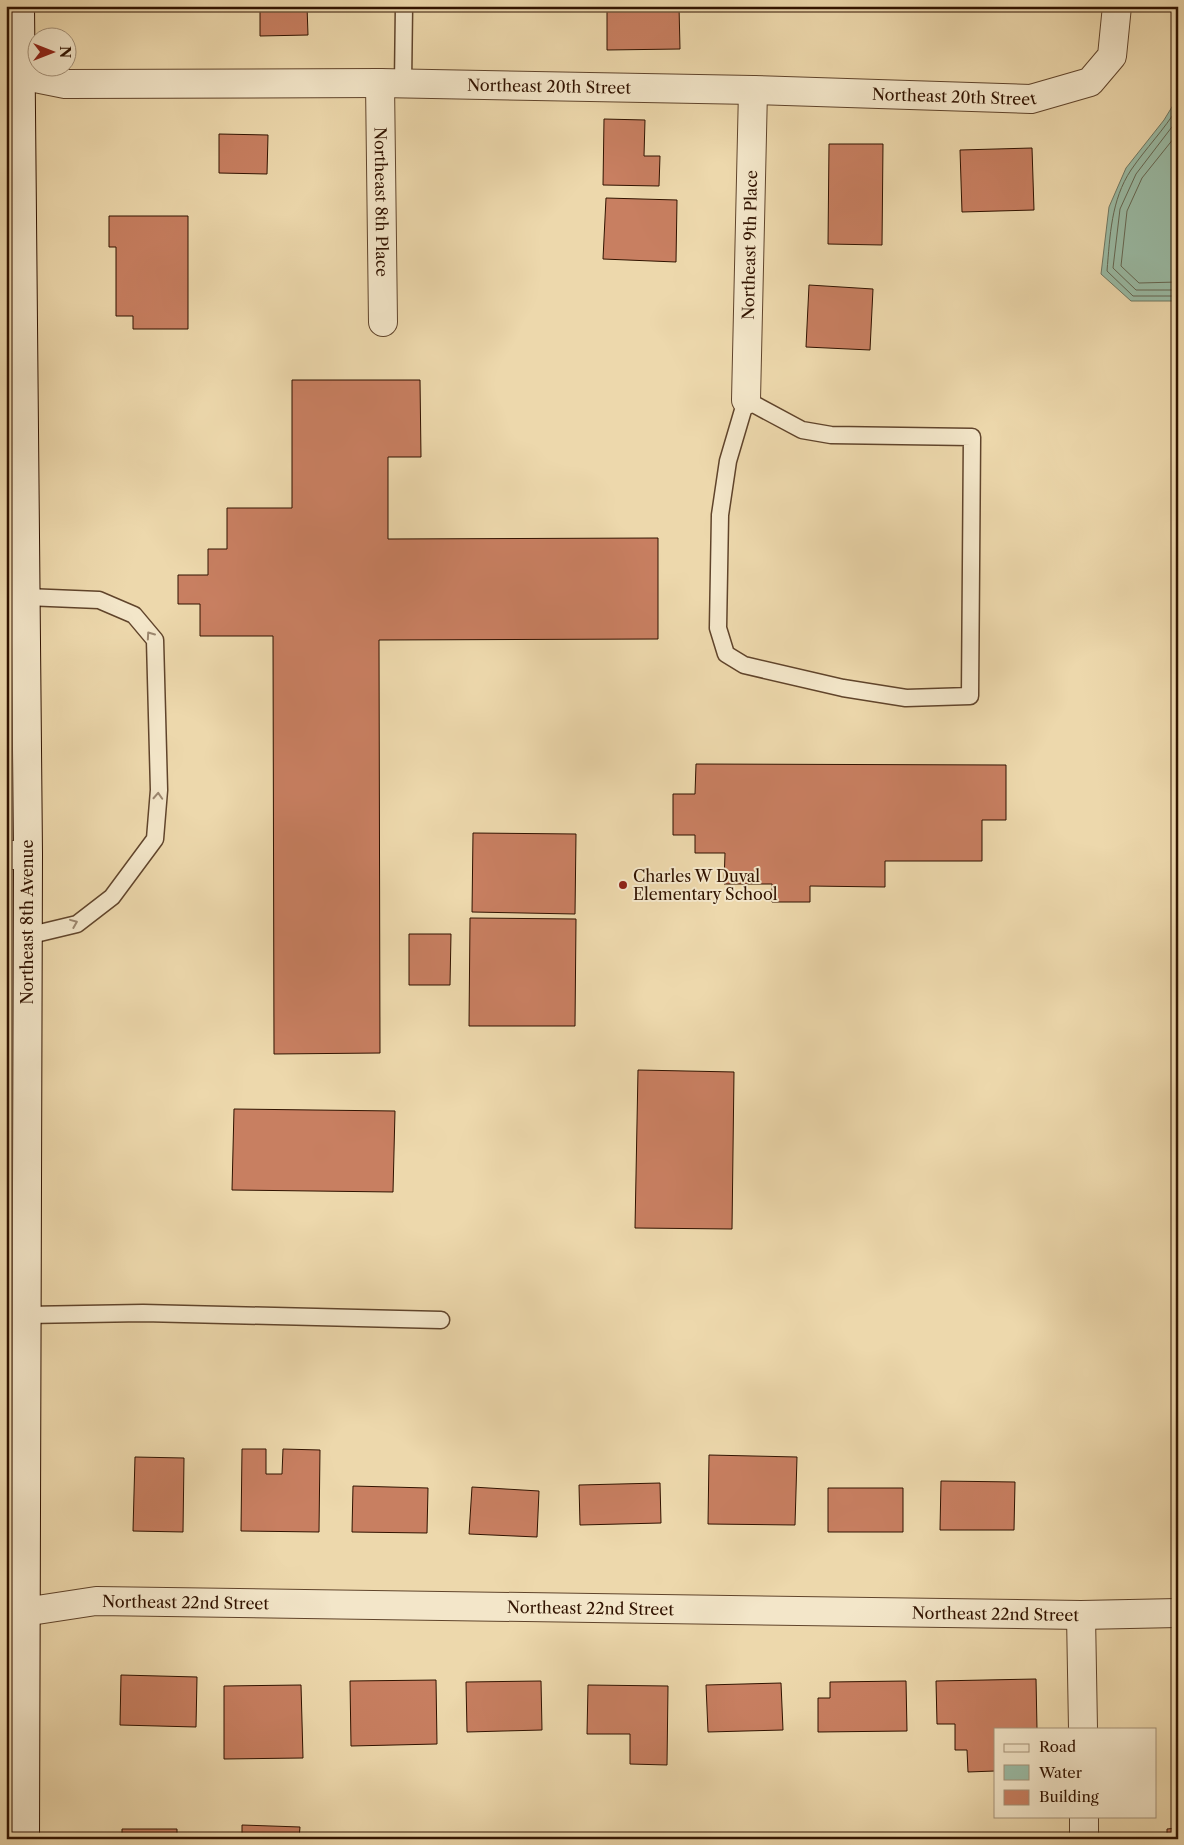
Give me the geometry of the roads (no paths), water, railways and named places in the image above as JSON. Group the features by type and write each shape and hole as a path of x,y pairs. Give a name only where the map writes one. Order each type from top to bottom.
{"street":[{"name":"Northeast 8th Avenue","path":"20,6 13,74 26,597 17,855 27,936 26,1315 15,1618 25,1839"},
{"name":"Northeast 20th Street","path":"13,74 65,84 392,83 753,90 1031,99 1090,82 1112,56 1117,6"},
{"name":"Northeast 8th Place","path":"383,322 392,83"},
{"name":"Northeast 9th Place","path":"746,400 753,90"},
{"name":"Northeast 22nd Street","path":"15,1618 96,1601 1081,1615 1178,1613"},
{"path":"1081,1615 1083,1728"},
{"path":"1084,1818 1084,1839"}],"lane":[{"path":"392,83 404,6"},
{"path":"746,400 802,430 831,435 972,437 970,696 906,698 842,688 744,665 726,654 718,628 720,515 728,461 746,400"},
{"path":"26,597 99,600 134,615 155,640 159,790 156,839 112,896 77,924 27,936"},
{"path":"26,1315 143,1313 441,1320"}],"water":[{"path":"1178,97 1178,301 1131,301 1101,274 1109,207 1126,168 1164,120"}],"place":[{"name":"Charles W Duval Elementary School","path":"623,885"}]}
